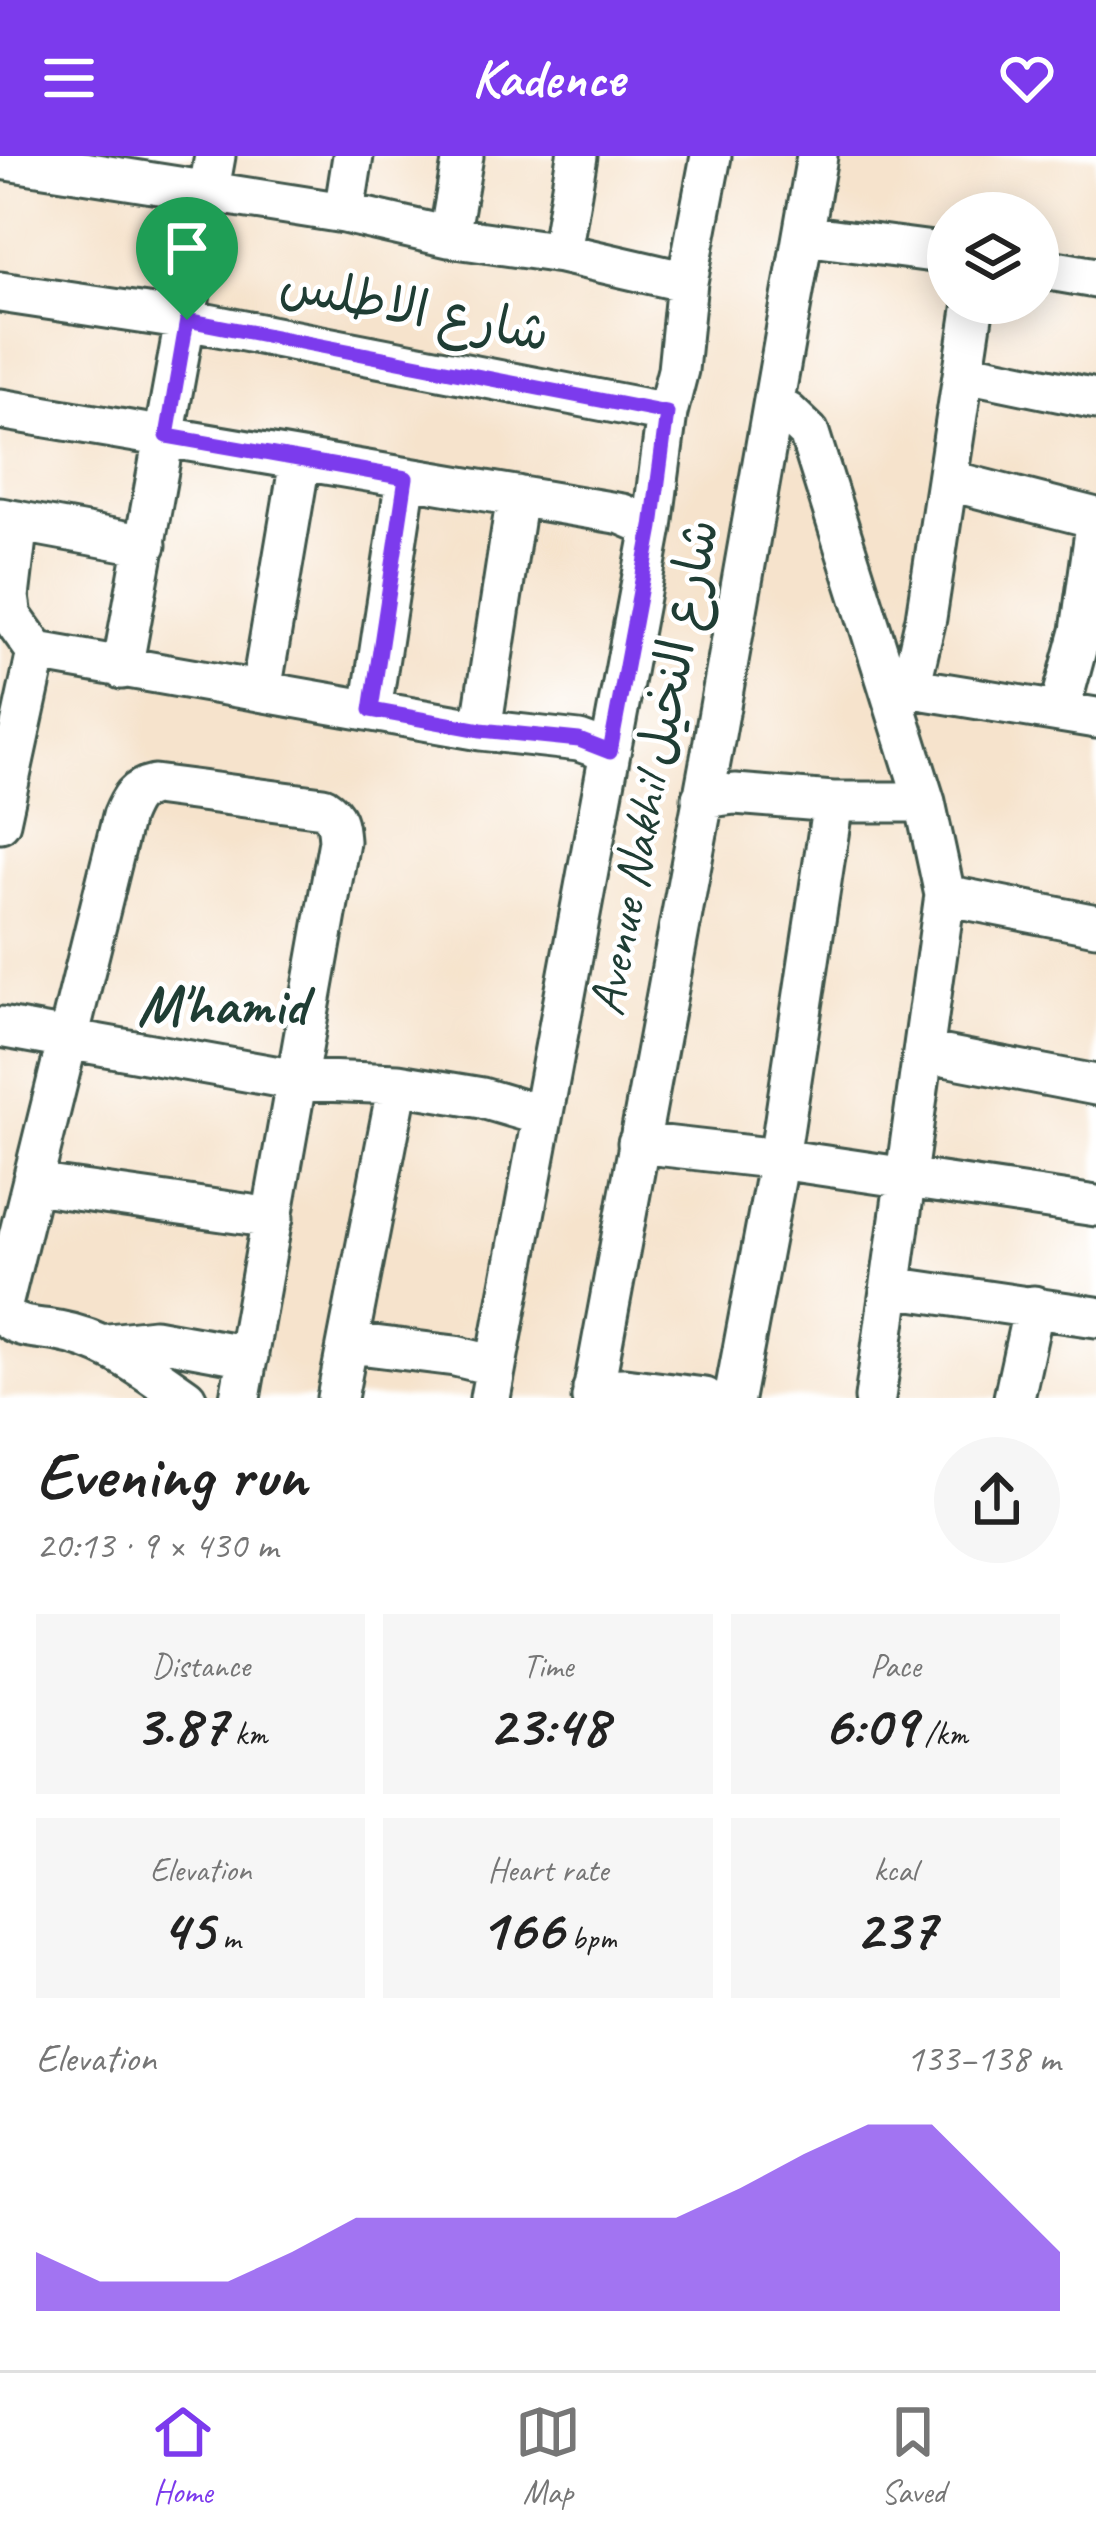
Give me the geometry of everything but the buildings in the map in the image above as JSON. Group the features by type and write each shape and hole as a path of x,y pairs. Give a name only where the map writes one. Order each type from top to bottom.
{"street":[{"path":"344,213 353,156"},
{"path":"449,237 463,156"},
{"path":"561,253 577,156"},
{"name":"Avenue Nakhil شارع النخيل","path":"493,1382 652,527 687,282 711,156"},
{"name":"Avenue Nakhil شارع النخيل","path":"592,1393 817,156"},
{"path":"0,159 212,174 344,213 449,237 561,253 687,282"},
{"path":"122,669 212,174"},
{"path":"804,235 927,251"},
{"path":"1059,272 1096,278"},
{"name":"شارع الاطلس","path":"0,292 187,320 667,413"},
{"path":"898,686 947,480 971,324"},
{"path":"965,372 1096,399"},
{"path":"0,409 622,514 652,527"},
{"path":"772,418 788,413 809,433 898,686 945,895 875,1398"},
{"path":"261,692 300,461"},
{"path":"371,710 406,478"},
{"path":"898,686 1077,716 1081,631 1096,522 947,480"},
{"path":"481,730 517,496"},
{"path":"146,545 9,520 4,596 12,617 37,652 481,730 579,740 610,752"},
{"path":"0,822 8,758 37,652"},
{"path":"186,1398 109,1344 20,1326 4,1315 2,1305 123,816 131,796 154,785 322,807 333,813 339,841 240,1398"},
{"path":"702,798 735,794 833,802 925,802"},
{"path":"734,1398 779,1159 833,802"},
{"path":"945,895 1096,926"},
{"path":"0,1027 296,1080 398,1084 482,1098 540,1115"},
{"path":"924,1052 1096,1085"},
{"path":"338,1398 398,1084"},
{"path":"638,1143 1096,1206"},
{"path":"34,1184 273,1217"},
{"path":"890,1287 1096,1317"},
{"path":"1015,1398 1034,1306"},
{"path":"109,1344 154,1339 248,1356"},
{"path":"350,1343 455,1356 493,1382"},
{"path":"592,1393 625,1388 705,1398"}],"district":[{"name":"M'hamid","path":"222,1005"}],"route":[{"path":"187,320 667,413 652,527 610,752 579,740 481,730 371,710 406,478 167,436 187,320"}]}
